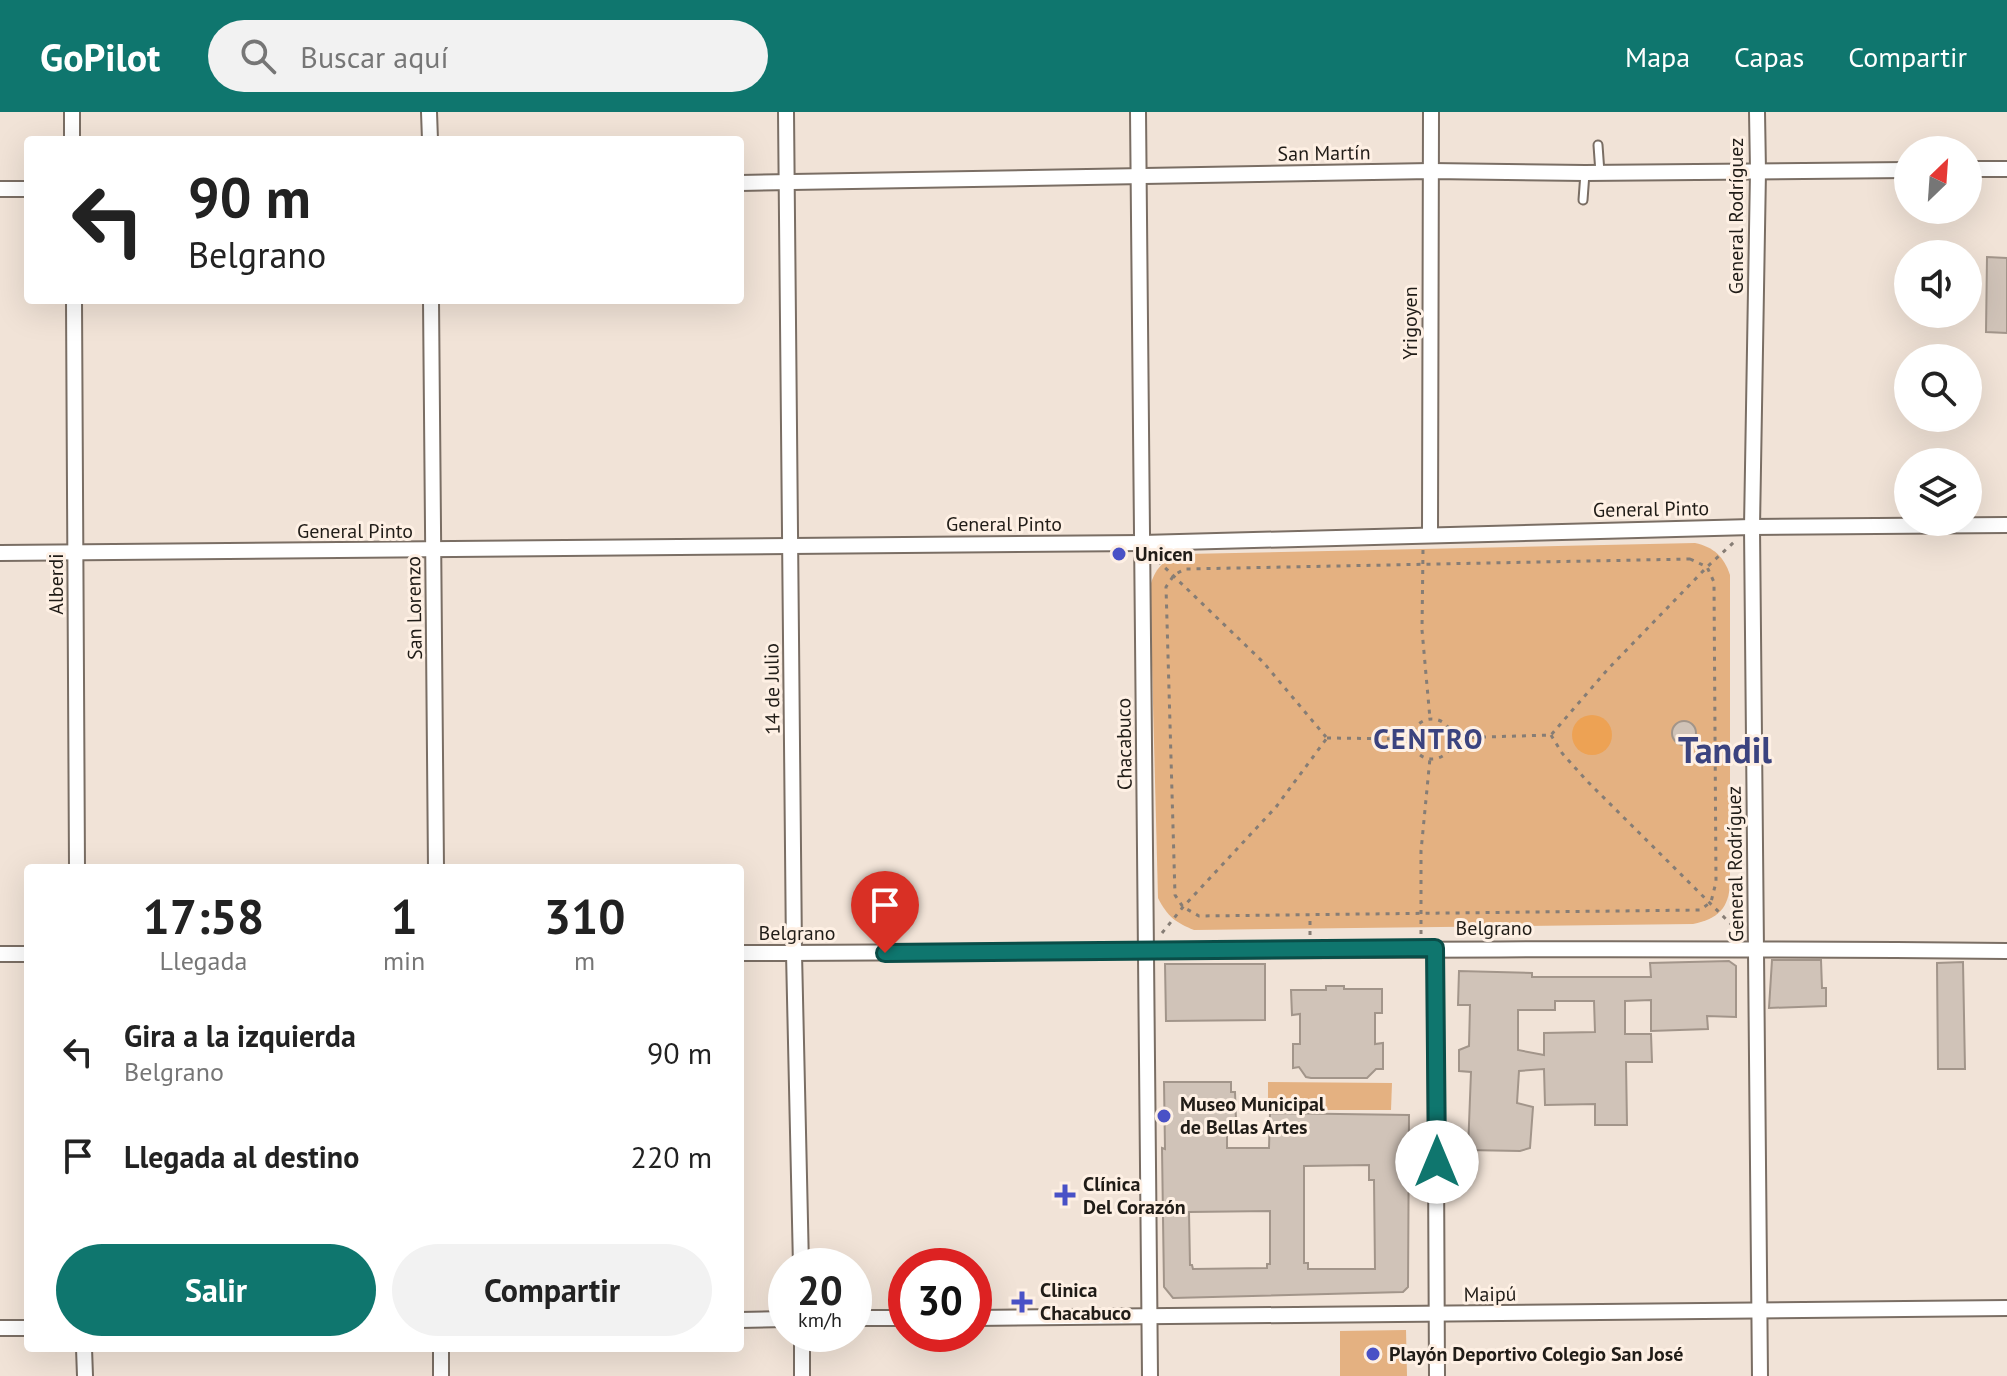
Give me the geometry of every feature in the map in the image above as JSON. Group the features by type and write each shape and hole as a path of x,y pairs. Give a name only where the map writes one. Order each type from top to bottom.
{"street":[{"path":"72,112 72,136"},
{"path":"429,112 430,136"},
{"name":"14 de Julio","path":"786,112 794,953 801,1248"},
{"name":"Chacabuco","path":"1138,112 1150,1376"},
{"name":"Yrigoyen","path":"1426,534 1431,112"},
{"name":"General Rodríguez","path":"1757,112 1752,527 1760,1376"},
{"path":"1982,169 2007,169"},
{"name":"San Martín","path":"744,183 1431,171 1894,170"},
{"path":"0,189 24,189"},
{"name":"Alberdi","path":"74,304 77,864"},
{"name":"San Lorenzo","path":"431,304 436,864"},
{"name":"General Pinto","path":"0,553 1142,543 1752,527 2007,525"},
{"path":"1428,948 1437,1376"},
{"name":"Belgrano","path":"744,953 1428,948 2007,951"},
{"path":"0,954 24,954"},
{"name":"Maipú","path":"992,1318 2007,1308"},
{"path":"744,1320 768,1319"},
{"path":"0,1328 24,1328"},
{"path":"84,1352 85,1376"},
{"path":"441,1352 441,1376"},
{"path":"802,1352 802,1376"}],"lane":[{"path":"1583,200 1593,173 1598,145"}],"path":[{"path":"1452,738 1551,735 1608,669 1707,567 1752,527"},
{"path":"1426,534 1422,630 1430,719"},
{"path":"1142,543 1172,578 1221,619 1263,662 1327,738 1412,739"},
{"path":"1690,559 1707,567 1714,582 1716,882 1711,902 1700,910 1310,915 1199,916 1183,907 1175,895 1166,587 1172,578 1185,569 1423,565 1690,559"},
{"path":"1430,719 1443,723 1452,738 1447,752 1436,759 1418,753 1412,739 1419,724 1430,719"},
{"path":"1551,735 1586,780 1755,948"},
{"path":"1147,952 1183,907 1276,807 1327,738"},
{"path":"1428,948 1420,913 1421,851 1430,758"},
{"path":"1310,915 1310,950"}],"shaded area":[{"path":"1695,543 1717,554 1730,575 1730,883 1724,906 1715,915 1693,924 1194,930 1177,922 1165,910 1158,898 1150,586 1155,573 1167,560 1186,554"},
{"path":"1592,715 1606,721 1612,735 1606,749 1592,755 1578,749 1572,735 1578,721"},
{"path":"1268,1082 1392,1083 1391,1110 1268,1110"},
{"name":"Playón Deportivo Colegio San José","path":"1406,1330 1407,1376 1340,1376 1340,1331"}],"building":[{"path":"1987,257 2007,258 2007,333 1986,332"},
{"path":"1684,721 1693,724 1696,733 1693,742 1684,745 1675,742 1672,733 1675,724"},
{"path":"1772,960 1821,960 1826,1006 1769,1008"},
{"path":"1729,961 1736,966 1736,1017 1707,1016 1708,1029 1651,1031 1651,1000 1625,1001 1625,1034 1651,1034 1652,1062 1626,1062 1627,1125 1595,1125 1595,1104 1545,1105 1544,1069 1519,1071 1517,1103 1533,1107 1530,1148 1520,1151 1468,1150 1471,1072 1459,1071 1459,1050 1469,1046 1470,1005 1458,1005 1459,971 1532,973 1532,977 1651,977 1650,963","holes":["1555,1001 1594,1001 1595,1032 1544,1033 1544,1055 1518,1050 1518,1010 1555,1010"]},
{"path":"1963,962 1965,1069 1938,1069 1937,963"},
{"path":"1165,964 1265,964 1265,1020 1166,1021"},
{"path":"1326,986 1382,989 1382,1013 1375,1013 1375,1044 1383,1043 1383,1069 1376,1069 1367,1078 1311,1078 1306,1077 1299,1067 1293,1068 1293,1044 1300,1044 1300,1014 1292,1015 1291,990 1326,990"},
{"path":"1164,1082 1231,1082 1231,1092 1235,1092 1236,1120 1227,1121 1227,1148 1269,1148 1270,1113 1409,1115 1408,1287 1403,1292 1173,1298 1164,1287 1162,1148 1165,1149","holes":["1369,1165 1369,1180 1374,1180 1375,1269 1308,1269 1308,1263 1304,1263 1304,1166","1270,1211 1270,1264 1267,1268 1193,1269 1190,1265 1189,1212"]}],"place":[{"name":"Unicen","path":"1119,554"},
{"name":"Museo Municipal de Bellas Artes","path":"1164,1116"},
{"name":"Clínica Del Corazón","path":"1065,1195"},
{"name":"Clinica Chacabuco","path":"1022,1302"},
{"name":"Playón Deportivo Colegio San José","path":"1373,1354"}],"district":[{"name":"CENTRO","path":"1429,738"},
{"name":"Tandil","path":"1725,749"}],"route":[{"path":"885,953 1435,948 1437,1162"}]}
